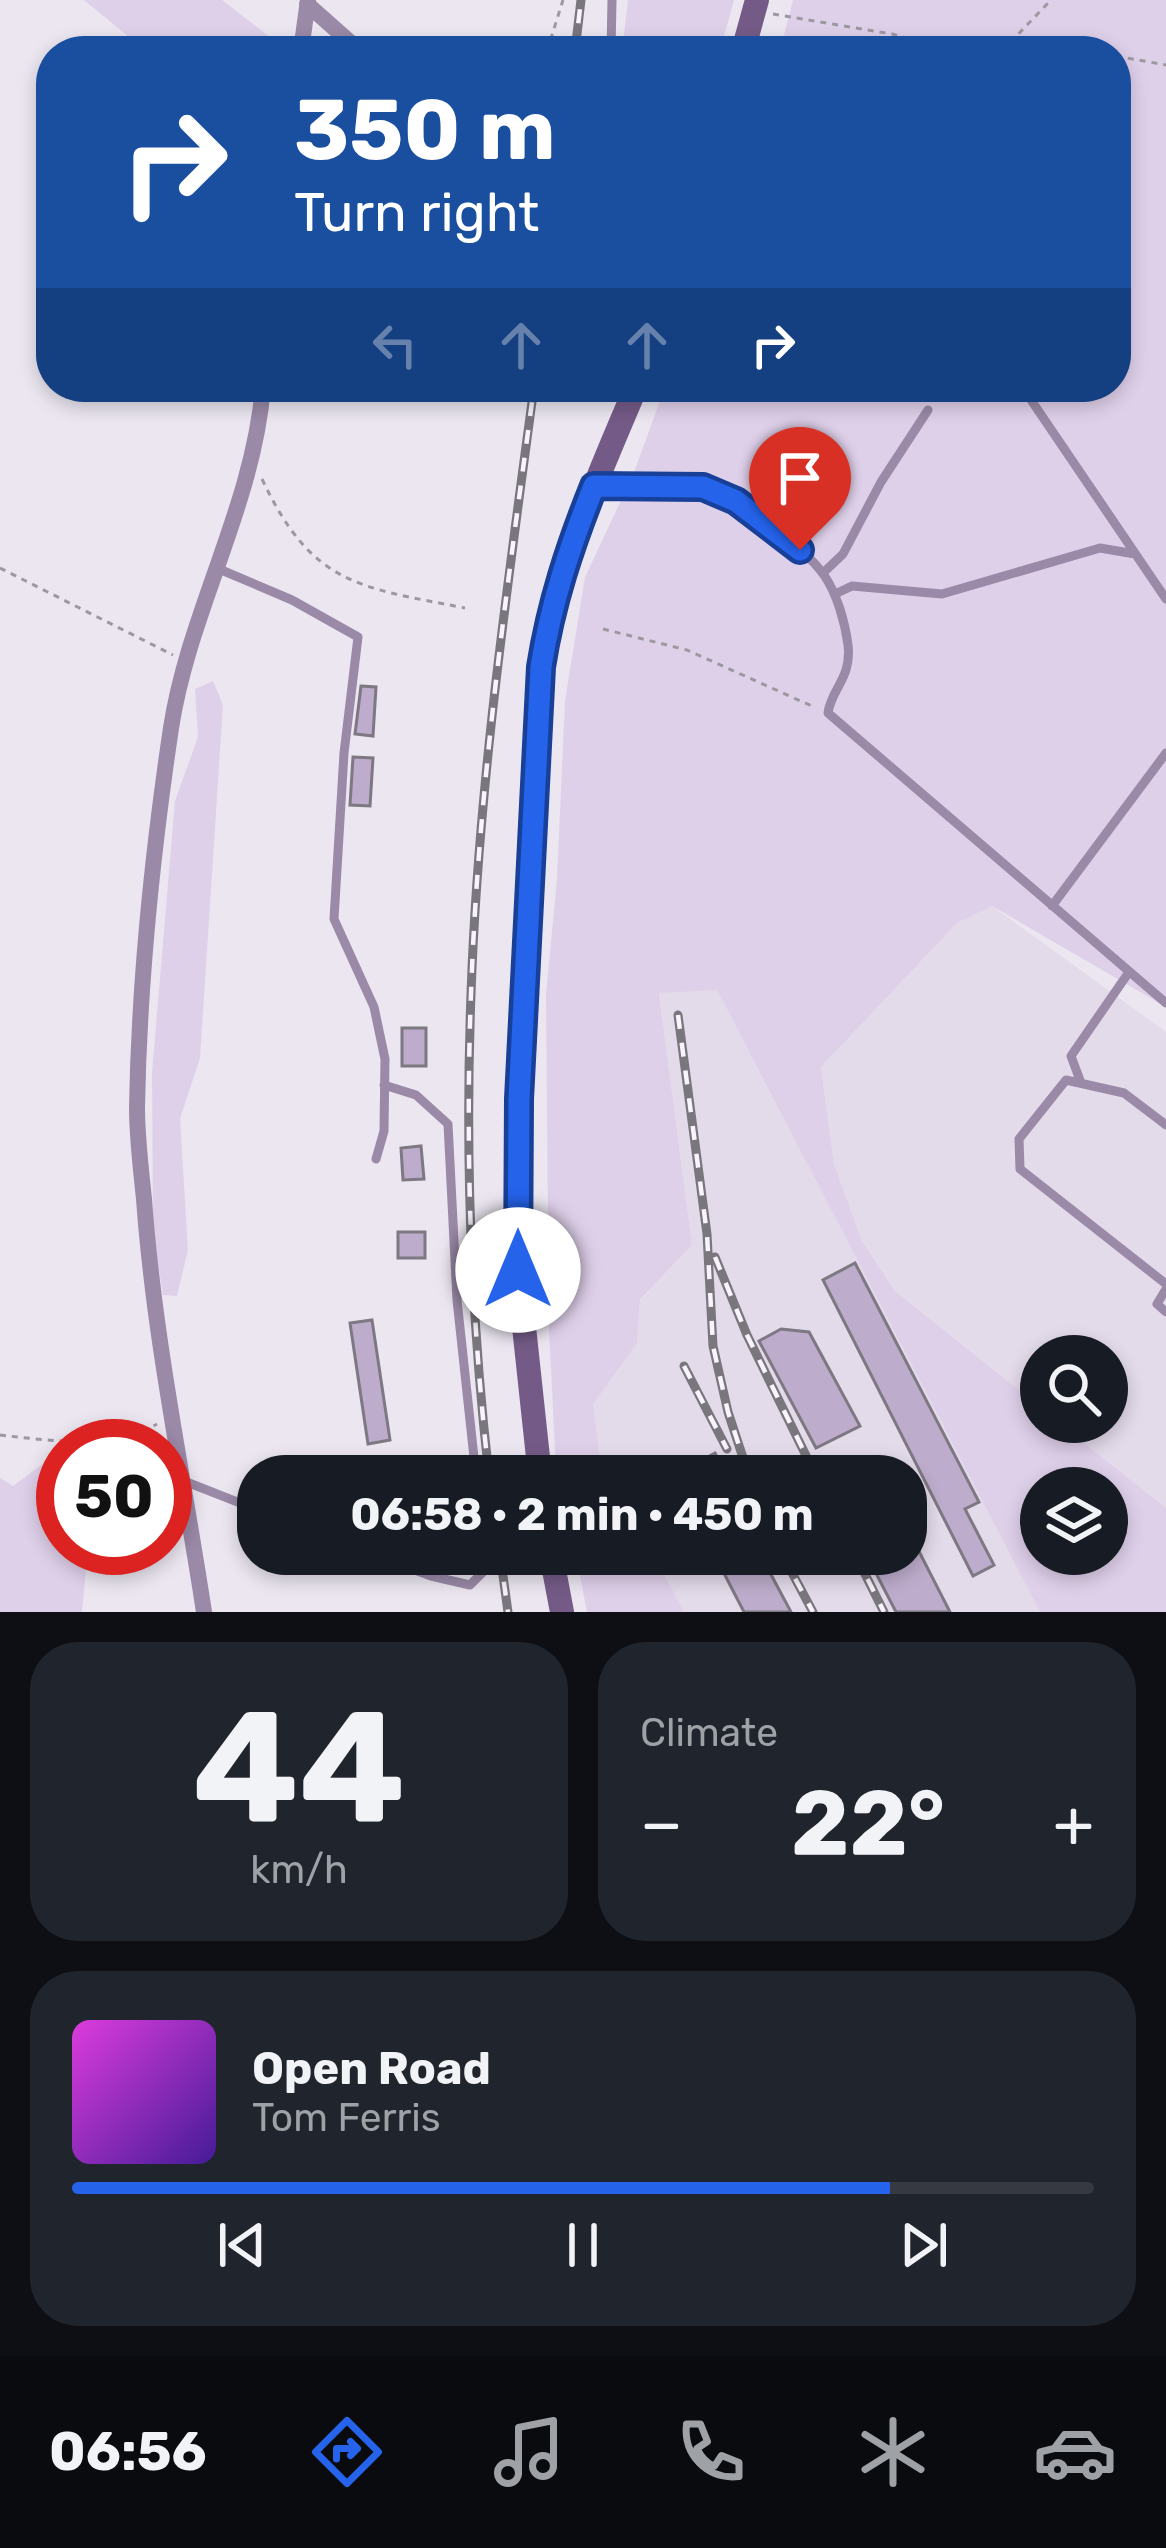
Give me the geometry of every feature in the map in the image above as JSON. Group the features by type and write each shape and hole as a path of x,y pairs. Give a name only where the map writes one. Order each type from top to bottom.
{"main road":[{"path":"747,36 756,6"},
{"path":"538,1455 518,1270 519,1099 541,667 560,577 630,402"},
{"path":"555,1575 562,1612"}],"street":[{"path":"304,36 307,2"},
{"path":"307,2 344,36"},
{"path":"172,1419 147,1239 137,1111 148,948 172,725 186,661 259,436 262,402"},
{"path":"192,1533 204,1612"}],"lane":[{"path":"611,36 612,0"},
{"path":"1031,402 1164,592"},
{"path":"823,573 843,554 880,482 928,410"},
{"path":"594,486 703,487 736,501 823,573 835,594 848,648 843,686 830,700 828,713 1166,1003"},
{"path":"835,594 852,586 942,594 1100,548 1135,554"},
{"path":"219,569 292,600 358,637 344,753 334,920 374,1007 385,1059 384,1131 376,1159"},
{"path":"1052,906 1166,753"},
{"path":"1081,1083 1071,1056 1130,972"},
{"path":"1166,1125 1124,1093 1066,1080 1019,1139 1020,1169 1166,1286 1157,1304 1166,1312"},
{"path":"384,1085 416,1095 448,1124 457,1300 474,1455"},
{"path":"192,1484 237,1502"},
{"path":"428,1575 470,1585 479,1575"}],"path":[{"path":"552,36 563,0"},
{"path":"1016,36 1051,0"},
{"path":"756,6 899,36"},
{"path":"1131,59 1166,65"},
{"path":"260,477 282,522 314,560 386,592 465,608"},
{"path":"0,568 186,661"},
{"path":"602,629 687,650 828,713"},
{"path":"0,1435 99,1442 142,1432 171,1416"}],"shaded area":[{"path":"84,0 222,0 268,36 128,36"},
{"path":"628,0 734,0 724,36 624,36"},
{"path":"793,0 1166,0 1166,1007 992,906 957,923 821,1067 834,1164 862,1241 895,1291 1020,1391 1020,1443 1084,1443 1115,1467 1020,1467 1020,1573 717,990 659,993 692,1245 640,1300 637,1343 593,1404 601,1455 555,1455 549,1330 546,995 565,701 585,577 633,475 660,402 1131,402 1131,36 783,36"},
{"path":"213,681 223,705 200,1058 180,1119 188,1250 177,1296 163,1295 153,1234 152,1073 175,801 198,737 195,689"},
{"path":"992,906 1166,1032 1166,1508 1128,1478 1128,1467 1115,1467 1084,1443 1128,1443 1128,1335 1020,1335 1020,1391 895,1291 862,1241 834,1164 821,1067 957,923"},
{"path":"717,990 1040,1612 684,1612 665,1575 927,1575 927,1455 601,1455 592,1404 637,1343 640,1301 692,1245 659,992"},
{"path":"36,1469 36,1575 85,1575 82,1612 0,1612 0,1478 13,1486"},
{"path":"1128,1478 1166,1508 1166,1612 1040,1612 1021,1575 1128,1575"},
{"path":"580,1575 665,1575 684,1612 587,1612"}],"building":[{"path":"361,686 376,687 373,736 355,734"},
{"path":"353,757 373,758 370,806 350,805"},
{"path":"402,1028 426,1028 426,1066 402,1066"},
{"path":"421,1146 424,1179 403,1180 401,1148"},
{"path":"398,1232 425,1232 425,1258 398,1258"},
{"path":"855,1263 979,1502 965,1509 994,1565 973,1576 927,1485 927,1455 912,1455 823,1280"},
{"path":"372,1320 390,1440 368,1444 350,1323"},
{"path":"781,1329 809,1332 860,1426 816,1448 759,1341"},
{"path":"927,1567 950,1612 896,1612 877,1575 927,1575"},
{"path":"725,1575 771,1575 791,1612 744,1612"}],"railway":[{"path":"577,36 581,0"},
{"path":"487,1455 471,1235 471,994 487,766 532,402"},
{"path":"678,1015 707,1234 713,1346 742,1455"},
{"path":"715,1257 806,1455"},
{"path":"684,1366 727,1449"},
{"path":"503,1575 508,1612"},
{"path":"793,1575 813,1612"},
{"path":"866,1575 884,1612"}],"route":[{"path":"518,1270 519,1099 541,667 565,560 594,486 703,487 736,501 800,550"}]}
